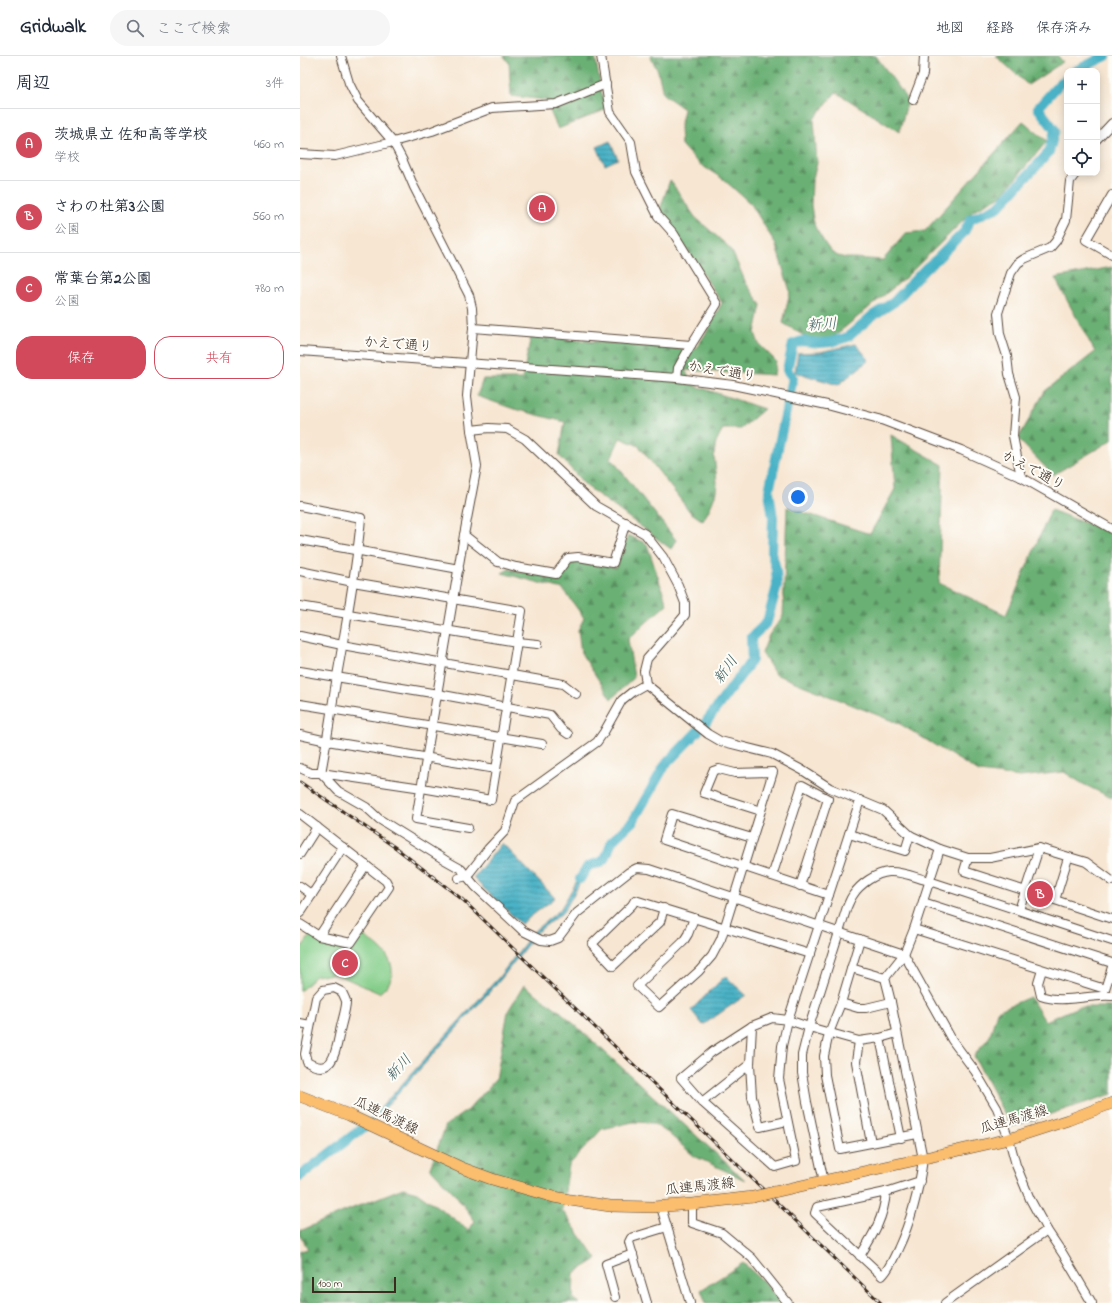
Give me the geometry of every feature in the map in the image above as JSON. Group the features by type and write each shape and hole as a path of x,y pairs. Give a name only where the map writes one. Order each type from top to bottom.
{"main road":[{"name":"瓜連馬渡線","path":"302,1097 362,1120 448,1162 492,1179 570,1200 610,1206 661,1207 753,1197 824,1182 1009,1139 1068,1120 1112,1103"}],"street":[{"path":"341,56 349,83 358,101 393,142 414,187 470,295 473,328 467,396 477,466 416,819 468,828"},
{"path":"601,56 610,112 631,142 636,172 658,216 674,234 717,304 678,368 676,378"},
{"path":"913,100 923,74 924,56"},
{"path":"300,154 335,156 432,131 492,108 556,104 606,84"},
{"path":"1100,136 1112,123"},
{"path":"1021,477 1013,436 1016,397 1009,374 1007,356 1000,334 998,313 1012,273 1018,263 1050,248 1056,240 1066,220 1070,181 1074,176"},
{"path":"1112,195 1086,240 1112,255"},
{"path":"473,328 691,345"},
{"name":"かえで通り","path":"300,350 676,378 726,384 832,406 879,419 962,450 1021,477 1112,529"},
{"path":"471,430 489,428 507,429 525,439 596,506 645,534 663,557 678,585 686,609 683,617 647,659 644,671 646,684 708,734 720,741 772,754 802,770 830,788 883,810 910,835 940,849 968,858 990,858 1039,848 1068,858 1086,862 1112,881"},
{"path":"300,506 361,518 359,551 321,773"},
{"path":"464,535 498,562 516,567 556,574 568,558 578,557 613,563 626,522"},
{"path":"300,540 459,569"},
{"path":"300,571 353,582 522,611 500,737 491,800 422,788 321,773 311,773 300,768"},
{"path":"300,606 448,631 538,644"},
{"path":"300,636 342,645 563,684 576,694"},
{"path":"300,671 438,694 550,715 561,729 568,734"},
{"path":"463,877 505,831 515,801 597,742 622,700 646,684"},
{"path":"300,704 542,744"},
{"path":"300,735 327,741 496,769"},
{"path":"694,918 688,934 683,942 637,986 660,1006 699,971 712,956 720,939 734,898 743,867 761,811 773,772 735,772 719,769 713,771 704,793 761,811"},
{"path":"321,773 338,791 366,807 379,819 461,869 463,877 475,886 523,931 541,940 550,941 558,938 578,913 629,872 637,868 649,869 904,954 952,1040 975,1071 997,1108 1030,1199 1047,1230 1092,1303"},
{"path":"772,876 802,785 828,799 800,886"},
{"path":"860,800 788,1020 782,1046 779,1079 796,1161 775,1167 702,1102 681,1078 712,1052 752,1026 772,1018 788,1020 859,1041 880,1038 897,1033"},
{"path":"300,814 386,881 389,887 351,944 318,936 300,924"},
{"path":"752,838 672,814 664,840 829,895"},
{"path":"300,854 318,827"},
{"path":"849,834 905,851 910,835"},
{"path":"300,913 343,847"},
{"path":"1019,910 1039,848"},
{"path":"885,978 904,954 914,929 940,849"},
{"path":"968,858 964,871 1026,891"},
{"path":"1068,858 1055,900 1112,919"},
{"path":"318,936 366,865"},
{"path":"824,1182 807,1102 802,1073 802,1055 809,1027 838,933 852,896 860,887 869,880 889,872 902,873 1112,941"},
{"path":"300,886 312,895"},
{"path":"664,908 660,922 612,966 592,944 632,905 635,900 664,908 723,928 810,954"},
{"path":"923,902 1112,963"},
{"path":"914,929 1105,989 1112,967"},
{"path":"860,940 841,1003 829,1033 824,1056 825,1075 840,1149 917,1134"},
{"path":"851,968 885,978"},
{"path":"1042,970 1038,983 1041,996 1048,999 1104,995 1112,996"},
{"path":"885,978 910,1090 917,1134 923,1159 920,1181 905,1233 889,1270 882,1276 815,1213 817,1207 886,1192 920,1181"},
{"path":"334,988 342,992 346,1001 336,1054 331,1063 322,1068 307,1062 305,1054 310,1025 316,998 323,990 334,988"},
{"path":"841,1003 858,1008 866,1008 891,1002"},
{"path":"300,1023 310,1025"},
{"path":"752,1026 750,1064 752,1097 760,1127 787,1121"},
{"path":"880,1038 901,1138"},
{"path":"859,1041 856,1062 871,1143"},
{"path":"702,1102 750,1064"},
{"path":"860,1256 878,1227 886,1192"},
{"path":"692,1204 692,1223 722,1232 752,1258 788,1303"},
{"path":"661,1207 690,1303"},
{"path":"647,1303 629,1242 632,1238 667,1227"},
{"path":"945,1303 1047,1230"},
{"path":"615,1297 606,1264 632,1254"}],"green space":[{"path":"504,56 595,56 605,110 558,129 545,100 511,96 509,63"},
{"path":"650,56 876,56 908,100 899,132 836,92 814,119 817,163 812,182 811,205 815,227 831,252 846,258 883,260 906,233 925,231 1023,121 1047,141 1002,195 973,211 905,278 832,338 809,339 783,323 790,291 775,243 751,204 723,179 698,163 681,145 680,127 684,109 663,94 658,71"},
{"path":"996,56 1058,56 1063,62 1028,85"},
{"path":"670,180 695,217 731,249 746,283 761,305 755,333 759,344 776,361 774,375 685,370 693,385 764,409 741,429 723,429 716,443 714,456 717,483 716,493 703,521 690,512 639,446 620,438 611,458 676,540 671,549 585,485 559,455 565,422 514,409 477,396 483,379 522,379 531,336 696,349 722,303 660,209"},
{"path":"1112,267 1112,440 1053,475 1018,439 1045,391 1095,352 1055,278"},
{"path":"891,435 943,465 939,583 1006,615 1051,510 1106,531 1112,527 1112,798 1083,784 1064,772 1020,777 979,772 900,724 775,674 762,653 769,635 783,616 787,507 870,534 895,489"},
{"path":"628,535 647,544 667,604 628,639 634,678 611,699 581,653 578,630 584,618 563,589 502,573 509,569 558,579 564,570 577,560 616,568"},
{"path":"1030,885 1054,893 1051,902 1027,894"},
{"path":"311,934 352,946 361,934 380,948 389,959 392,966 392,973 389,983 379,993 336,974 316,976 300,991 300,944 303,946"},
{"path":"524,985 561,1012 745,1180 694,1156 668,1133 652,1123 633,1122 602,1129 569,1165 562,1210 597,1259 574,1273 573,1299 579,1303 300,1303 300,1251 308,1249 300,1235 300,1231 403,1188 417,1192 468,1230 475,1221 455,1194 430,1168 446,1125 469,1109 496,1079 508,1011"},
{"path":"1030,997 1045,1021 1078,1007 1112,1007 1112,1094 1011,1127 974,1056 990,1036 997,1011"},
{"path":"743,1263 762,1280 782,1303 706,1303 701,1290"}],"water":[{"path":"610,141 618,159 605,165 597,147"},
{"path":"856,344 869,360 838,385 795,372 798,353 820,352"},
{"path":"502,843 555,898 521,924 473,878"},
{"path":"585,867 587,870 562,913 537,932 501,979 367,1128 359,1134 357,1132 499,977 535,930 560,910"},
{"path":"725,976 746,995 703,1025 691,1010"}],"waterway":[{"name":"新川","path":"1081,68 1106,56"},
{"name":"新川","path":"703,726 752,660 751,638 767,622 777,586 776,569 772,554 773,518 769,491 793,378 787,370 793,344 802,341 820,343 831,342 848,337 872,316 894,302 926,268 964,232 971,219 998,207 1049,152 1055,130 1038,108 1060,83 1064,81"},
{"name":"新川","path":"580,879 588,866 601,862 605,859 612,841 633,821 665,765 698,731"},
{"name":"新川","path":"300,1176 368,1124"}],"railway":[{"path":"300,782 396,848 463,900 881,1303"}],"place":[{"name":"茨城県立 佐和高等学校","path":"542,208"},
{"name":"さわの杜第3公園","path":"1040,894"},
{"name":"常葉台第2公園","path":"345,963"}]}
